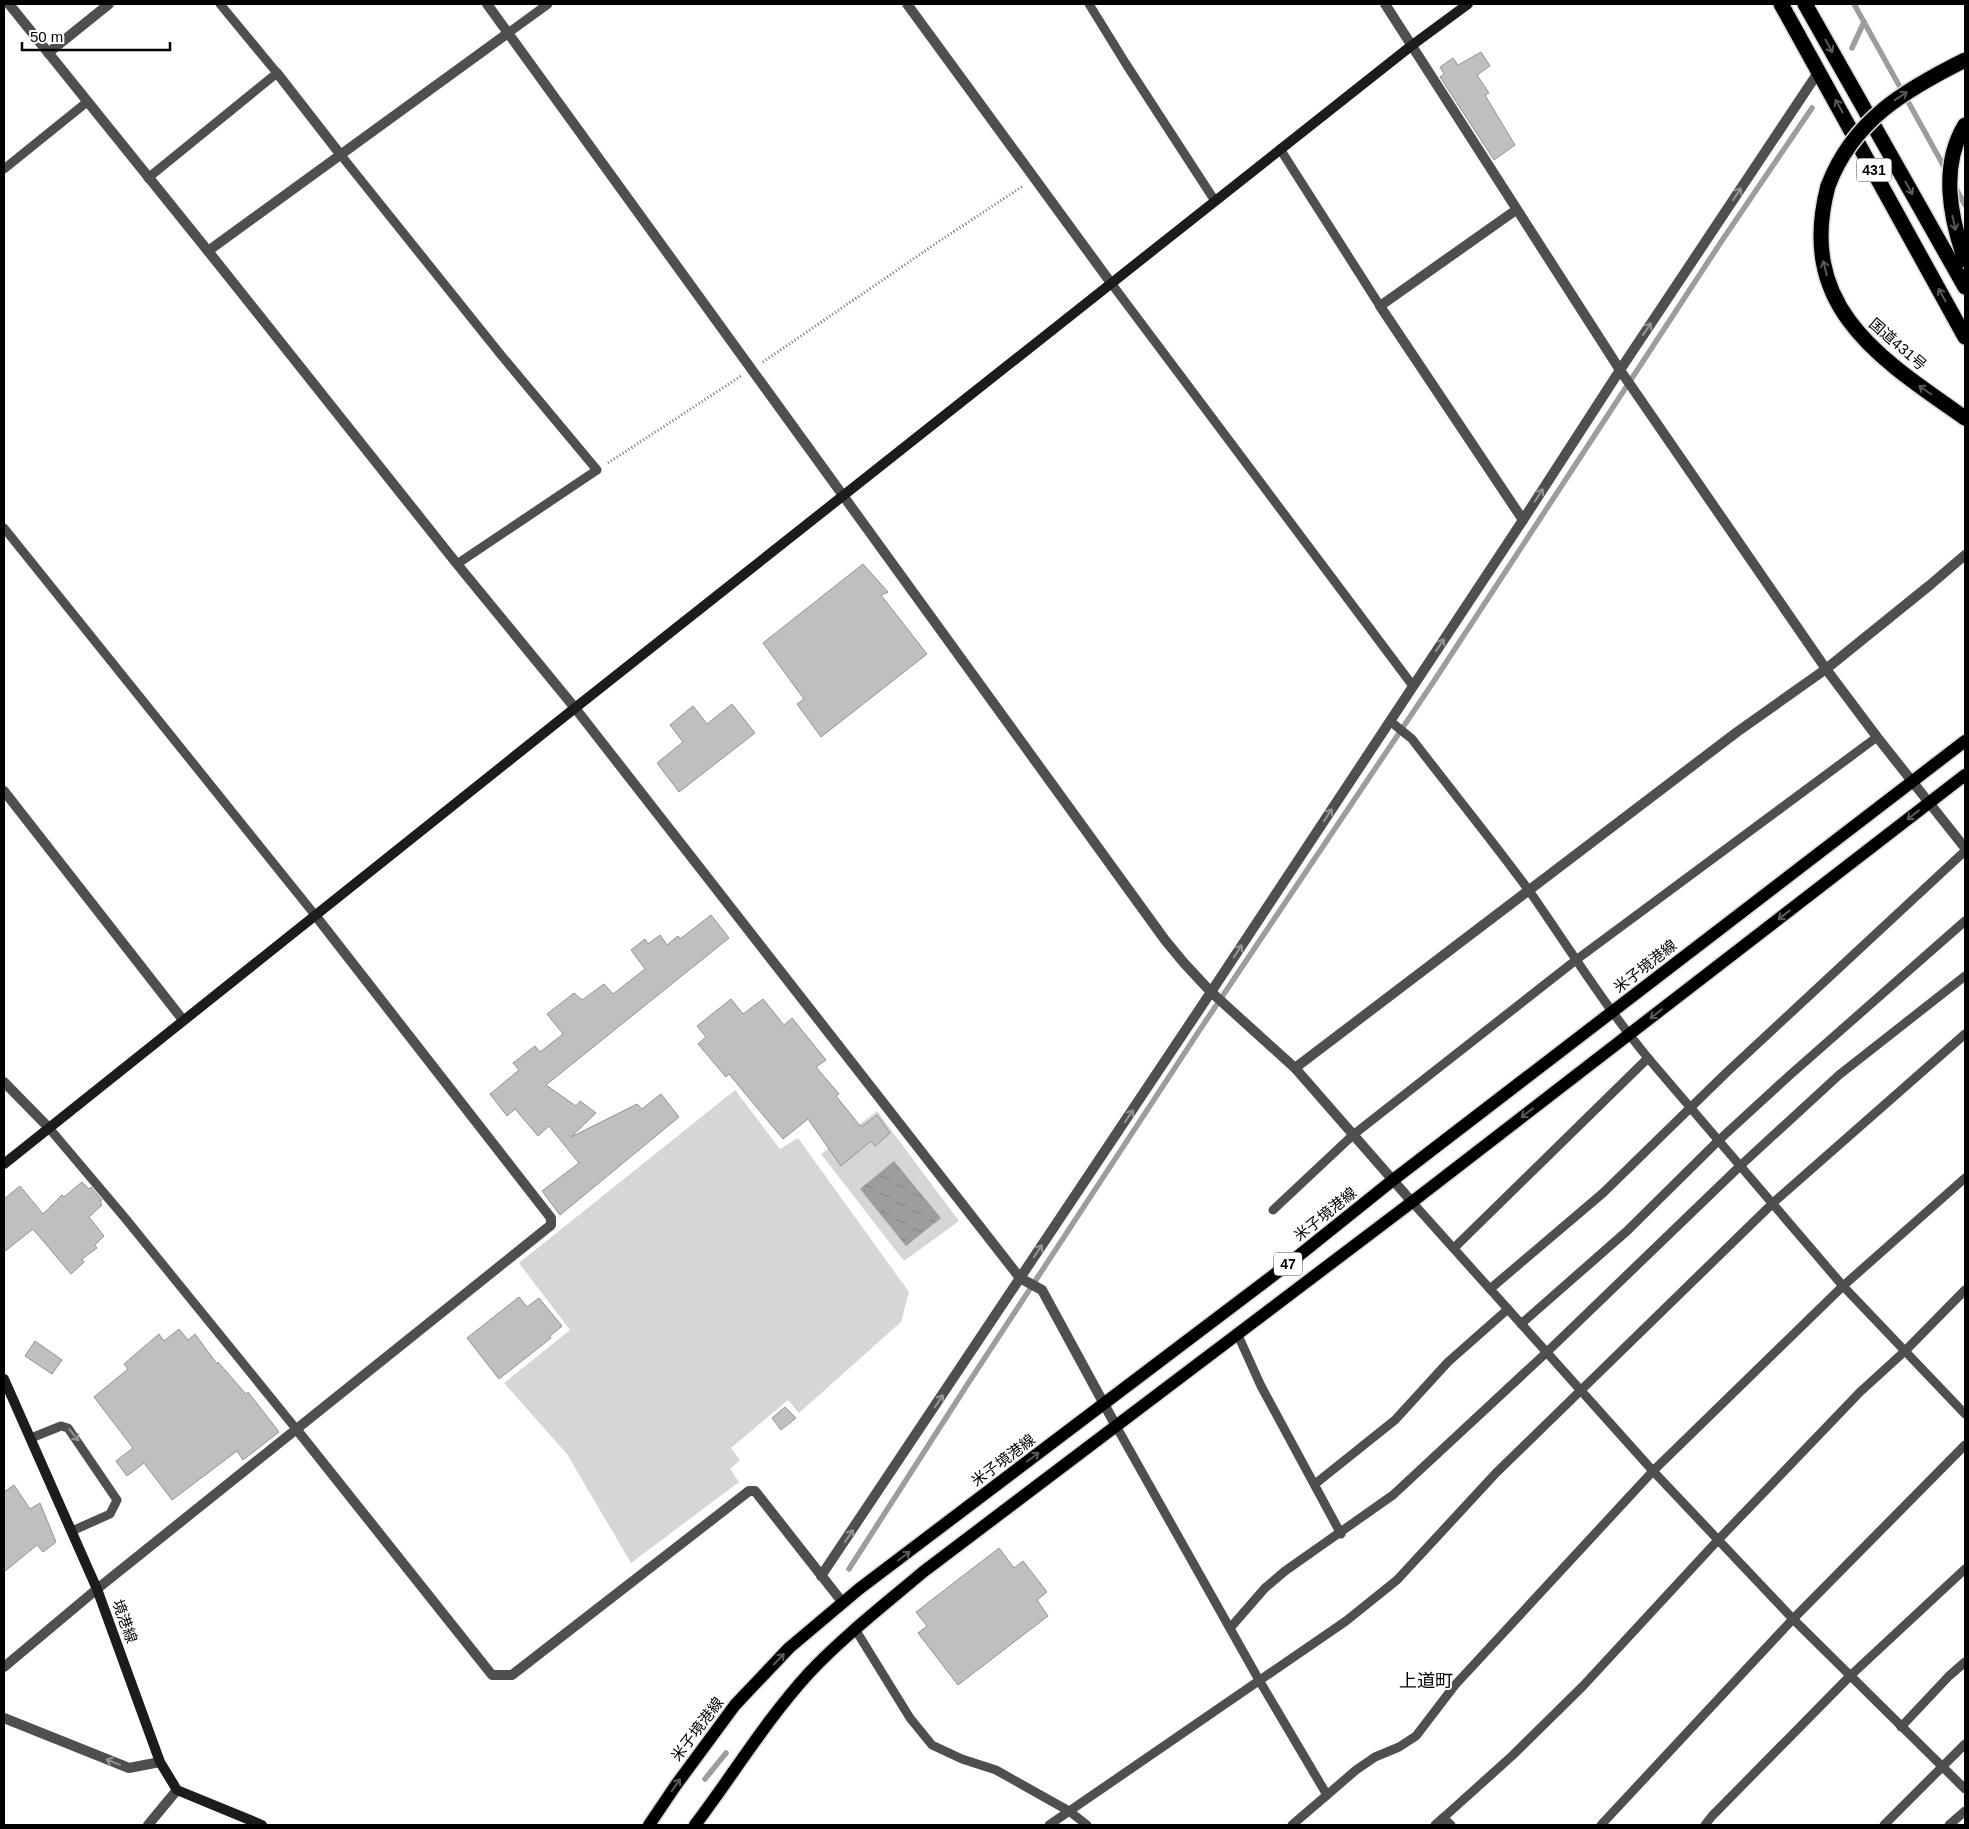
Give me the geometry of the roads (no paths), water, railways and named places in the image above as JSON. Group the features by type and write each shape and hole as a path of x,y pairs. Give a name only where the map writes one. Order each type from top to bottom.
{"highway":[{"name":"431","path":"1781,4 1965,337"},
{"name":"431","path":"1805,4 1965,288"},
{"name":"国道431号","path":"1965,60 1912,88 1882,110 1861,130 1845,151 1828,186 1821,227 1822,256 1830,288 1844,314 1861,338 1884,359 1965,418"},
{"path":"1965,125 1954,150 1950,173 1953,216 1965,260"}],"main road":[{"name":"米子境港線","path":"649,1825 735,1705 789,1648 843,1603 1287,1265 1393,1180 1965,741"},
{"name":"47","path":"695,1825 771,1720 809,1674 855,1629 923,1572 1412,1202 1965,775"}],"street":[{"path":"9,4 457,564 575,708 1020,1278 1042,1290 1116,1426"},
{"path":"48,53 110,4"},
{"path":"487,4 1165,940 1211,992 1295,1068 1412,1202"},
{"path":"907,4 1111,283"},
{"path":"1385,4 1620,370 1826,669 1965,850"},
{"path":"4,1164 1280,149 1411,46 1468,4"},
{"path":"208,251 508,32"},
{"path":"822,1576 1211,992 1819,71"},
{"path":"276,73 340,154"},
{"path":"1516,210 1380,306 1523,520"},
{"path":"1295,1068 1737,732 1826,669 1965,555"},
{"path":"4,791 184,1020"},
{"path":"4,1667 97,1589 551,1225 551,1218 316,916"},
{"path":"4,1082 49,1128"},
{"name":"境港線","path":"4,1379 97,1589 160,1762 178,1790"},
{"path":"297,1430 492,1675 512,1675 749,1491 756,1491 843,1603"},
{"path":"4,1718 129,1768 160,1762"},
{"path":"148,1825 178,1790 262,1825"}],"lane":[{"path":"148,178 276,73 220,4"},
{"path":"508,32 548,4"},
{"path":"1089,4 1215,201"},
{"path":"4,169 87,102"},
{"path":"1280,149 1380,306"},
{"path":"340,154 501,355 597,470 457,564"},
{"path":"1111,283 1413,686"},
{"path":"4,528 316,916"},
{"path":"1390,721 1412,739 1529,891 1612,1012 1648,1058 1844,1286 1965,1414"},
{"path":"1273,1210 1353,1135 1576,960 1877,737"},
{"path":"1490,1289 1603,1193 1690,1107 1965,850"},
{"path":"1521,1324 1627,1231 1719,1140 1790,1075 1965,922"},
{"path":"1230,1627 1272,1582 1393,1495 1547,1352 1740,1166 1839,1075 1965,976"},
{"path":"1049,1825 1346,1621 1397,1580 1496,1473 1773,1204 1965,1034"},
{"path":"1454,1248 1648,1058"},
{"path":"49,1128 125,1218 297,1430"},
{"path":"1292,1825 1356,1770 1375,1757 1399,1747 1416,1736 1455,1685 1653,1471 1844,1286 1965,1178"},
{"path":"1412,1202 1653,1471 1718,1540 1793,1619 1965,1789"},
{"path":"1435,1825 1513,1755 1583,1686 1718,1540 1860,1392 1905,1351 1965,1290"},
{"path":"1315,1484 1395,1420 1448,1362 1508,1309"},
{"path":"1237,1333 1261,1386 1340,1534"},
{"path":"31,1438 60,1426 68,1428 117,1500 110,1514 72,1531"},
{"path":"1116,1426 1259,1680 1327,1795"},
{"path":"1601,1825 1793,1619 1965,1446"},
{"path":"1705,1825 1850,1676 1965,1569"},
{"path":"855,1629 910,1718 932,1745 962,1759 996,1770 1069,1811 1088,1825"},
{"path":"1901,1727 1949,1676 1965,1662"},
{"path":"1884,1825 1965,1744"},
{"path":"1949,1825 1965,1811"},
{"path":"1443,1818 1451,1825"}],"water":[{"path":"894,1161 941,1218 906,1246 860,1189"}],"waterway":[{"path":"1854,4 1947,172"},
{"path":"1852,48 1864,22"},
{"path":"849,1569 1199,1031 1432,684 1721,242 1812,108"},
{"path":"1954,185 1965,205"},
{"path":"705,1779 726,1753"}],"district":[{"name":"上道町","path":"1426,1681"}]}
